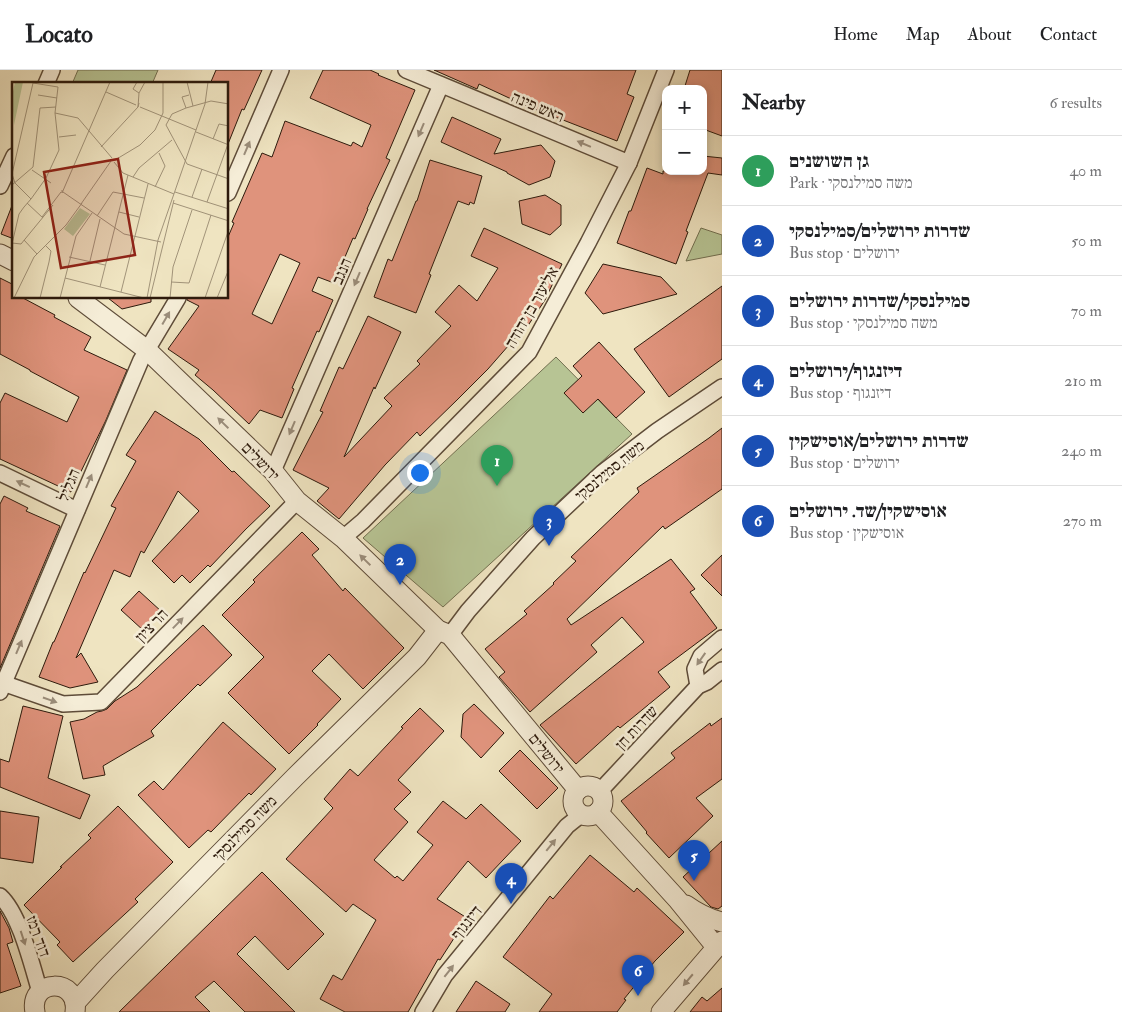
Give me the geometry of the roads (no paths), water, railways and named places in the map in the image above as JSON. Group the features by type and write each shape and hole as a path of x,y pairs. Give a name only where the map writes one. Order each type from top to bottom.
{"street":[{"path":"47,82 52,70"},
{"path":"229,190 281,70"},
{"name":"ראש פינה","path":"406,70 628,163"},
{"name":"אליעזר בן יהודה","path":"343,538 363,522 529,352 588,243 628,163 666,70"},
{"name":"הנגב","path":"273,471 441,85"},
{"path":"0,186 12,160"},
{"path":"0,254 12,260"},
{"name":"ירושלים","path":"79,299 147,350 273,471 297,501 343,538 479,670 578,790"},
{"name":"הגליל","path":"1,686 141,360 177,299"},
{"name":"משה סמילנסקי","path":"75,1008 105,970 295,776 417,657 444,636 458,615 468,611 533,538 602,473 722,387"},
{"path":"0,473 77,510"},
{"name":"הר ציון","path":"1,686 63,704 101,702 297,501"},
{"path":"698,686 695,669 701,656 722,638"},
{"name":"שדרות חן","path":"600,791 698,686 707,682 722,670"},
{"path":"592,786 600,791 603,801 602,806 590,813 578,812 573,804 574,794 578,790 582,787 592,786"},
{"path":"590,813 720,944 661,1012"},
{"name":"דיזנגוף","path":"423,1012 445,975 567,826 590,813"},
{"name":"דוד רמז","path":"0,896 5,900 21,930 33,1006"},
{"path":"677,899 698,913 722,922"},
{"path":"33,1006 45,988 58,986 64,988 73,997 75,1008"}],"place":[{"name":"גן השושנים","path":"497,486"},
{"name":"סמילנסקי/שדרות ירושלים","path":"549,546"},
{"name":"שדרות ירושלים/סמילנסקי","path":"400,585"},
{"name":"שדרות ירושלים/אוסישקין","path":"694,881"},
{"name":"דיזנגוף/ירושלים","path":"511,904"},
{"name":"אוסישקין/שד. ירושלים","path":"638,996"}]}
